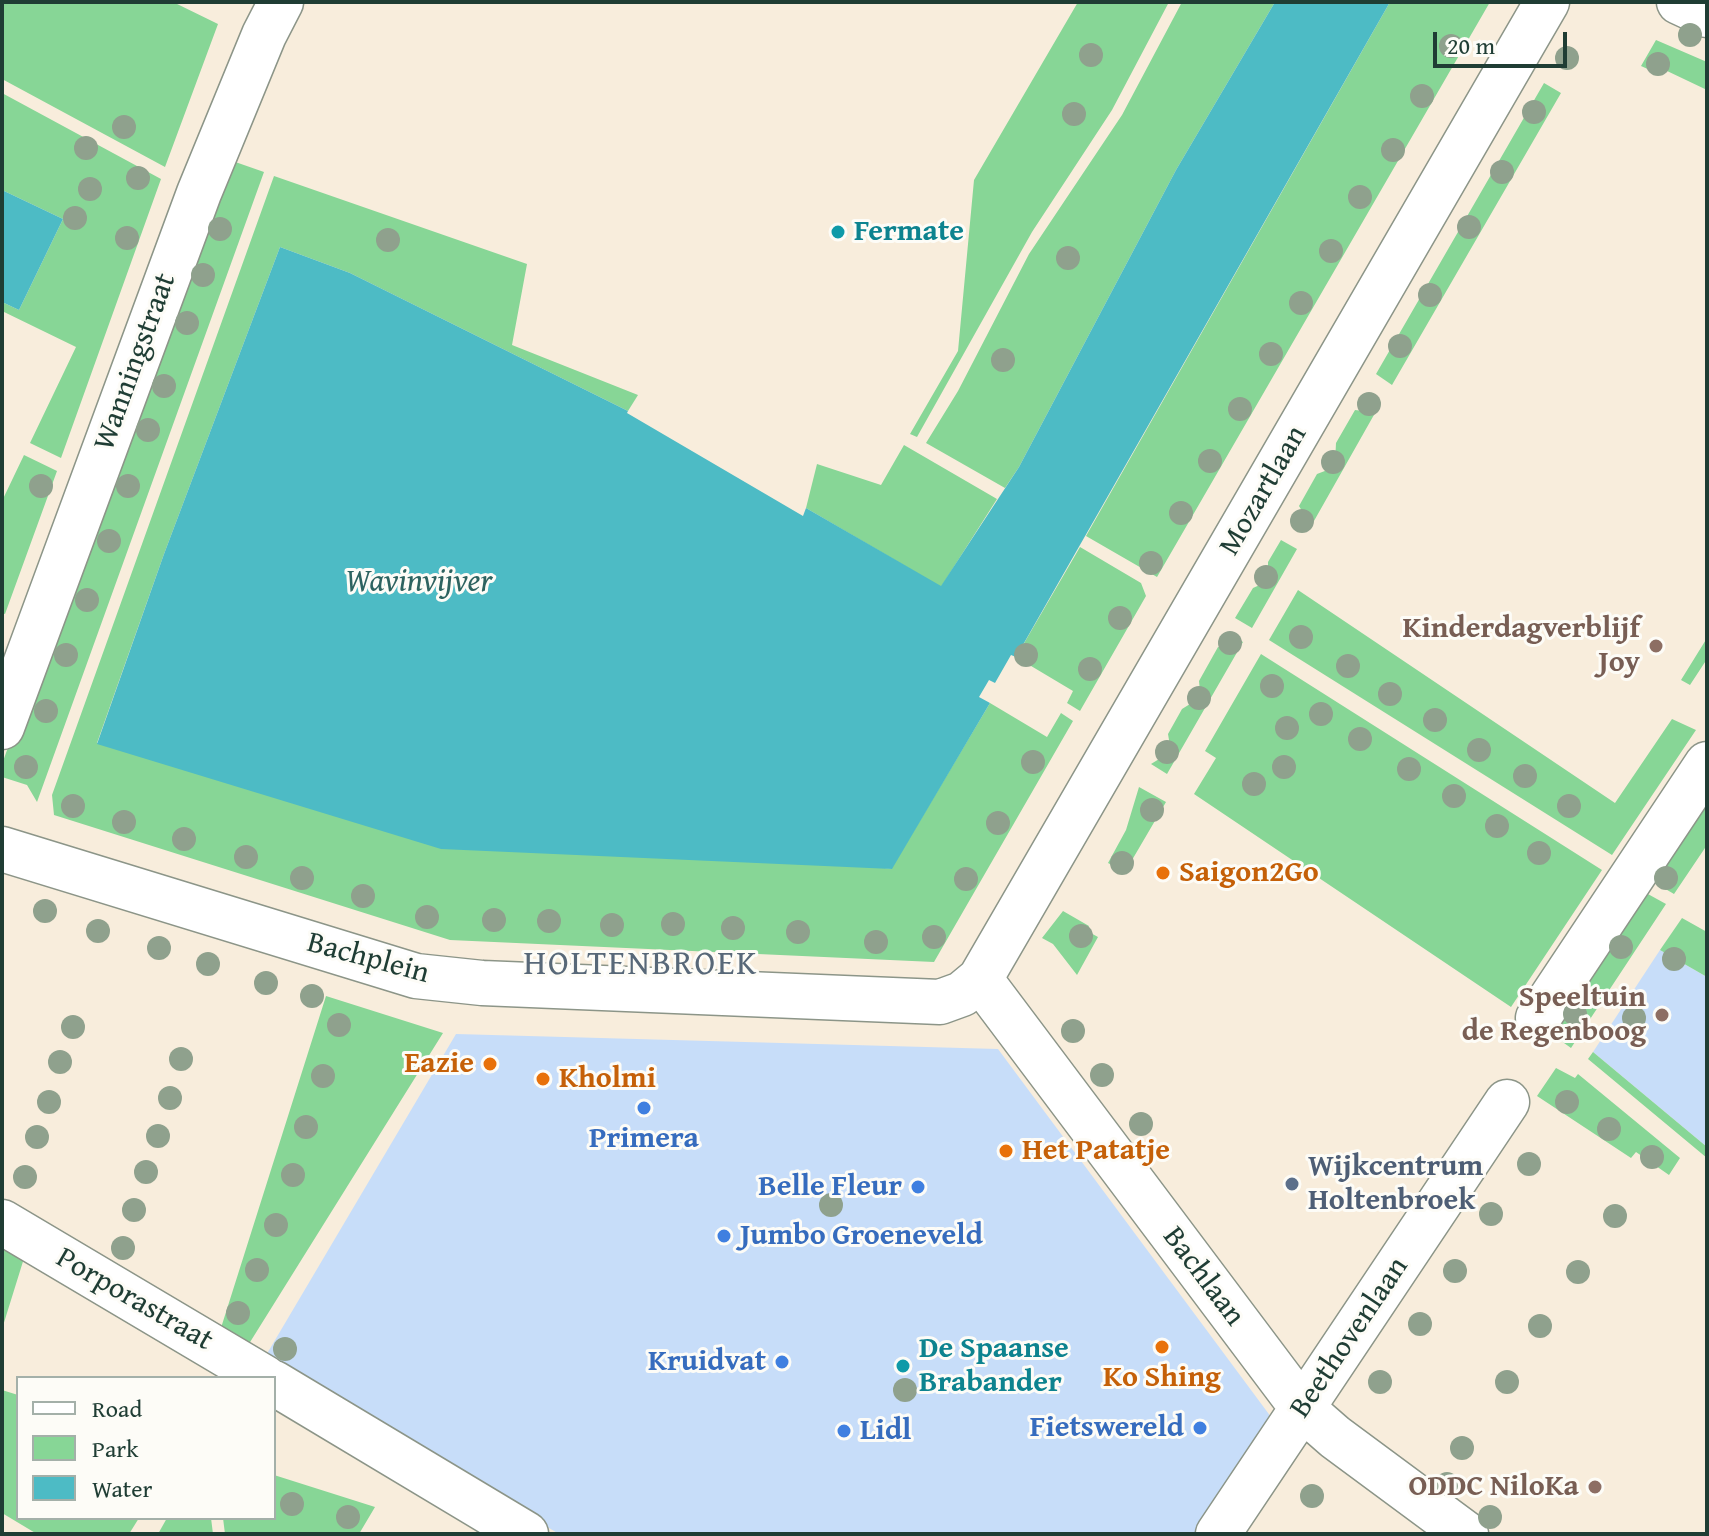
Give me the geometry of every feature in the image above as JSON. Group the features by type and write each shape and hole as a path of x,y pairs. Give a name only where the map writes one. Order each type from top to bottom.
{"street":[{"name":"Wanningstraat","path":"2,727 199,193 264,35 281,2"},
{"name":"Mozartlaan","path":"980,979 1547,2"},
{"path":"1679,2 1707,15"},
{"path":"1538,1018 1707,764"},
{"name":"Bachplein","path":"2,849 416,976 482,983 940,1002 962,994 980,979"},
{"name":"Bachlaan","path":"980,979 1303,1409 1335,1437 1466,1534"},
{"name":"Beethovenlaan","path":"1218,1534 1507,1102"},
{"name":"Porporastraat","path":"2,1222 262,1376"},
{"path":"276,1384 526,1534"}],"shaded area":[{"name":"Speeltuin de Regenboog","path":"1660,950 1707,977 1707,1147 1593,1052"},
{"path":"456,1034 998,1049 1274,1421 1197,1534 559,1534 265,1357"}],"green space":[{"path":"2,2 173,2 218,24 165,167 2,79"},
{"path":"1078,2 1169,2 1112,110 1032,232 917,437 910,434 958,351 974,180"},
{"path":"1182,2 1275,2 1176,170 1005,488 926,443 958,391 1029,254 1122,115"},
{"path":"1390,2 1490,2 1157,577 1086,536"},
{"path":"1656,40 1707,62 1707,90 1665,70 1661,75 1641,66"},
{"path":"1544,83 1561,93 1392,385 1376,374"},
{"path":"2,93 161,179 61,458 30,443 76,347 2,311 2,302 19,310 63,219 2,190"},
{"path":"221,157 264,172 37,802 27,785 2,777 2,764"},
{"path":"274,176 527,264 512,345 638,395 628,411 350,273 280,247 164,554 97,743 891,869 990,703 1047,737 1061,713 1073,721 934,962 450,940 54,815 52,795"},
{"path":"1372,402 1379,406 1310,528 1301,522 1299,506 1317,474 1330,469 1335,463 1336,443 1355,410 1363,411"},
{"path":"904,445 997,499 941,587 806,508 817,464 881,485"},
{"path":"24,455 57,471 5,614 2,613 2,501"},
{"path":"1281,540 1297,549 1252,628 1235,618 1253,588 1268,578 1268,562"},
{"path":"1080,547 1141,583 1146,596 1080,711 1067,703 1073,691 1016,657"},
{"path":"1298,590 1615,803 1672,719 1696,730 1612,855 1269,640"},
{"path":"1236,638 1243,642 1167,774 1151,764 1164,756 1170,746 1168,734 1182,709 1198,699 1199,681 1218,647 1227,648"},
{"path":"1707,638 1707,659 1690,685 1681,680"},
{"path":"1261,654 1602,870 1511,1007 1194,794 1216,758 1205,751"},
{"path":"1707,784 1707,845 1674,894 1645,877"},
{"path":"1139,787 1166,802 1125,872 1108,863 1126,830"},
{"path":"1637,888 1666,904 1571,1048 1543,1028"},
{"path":"1063,911 1089,926 1087,931 1098,937 1077,975 1053,944 1042,938"},
{"path":"1682,918 1707,932 1707,977 1660,950"},
{"path":"326,996 443,1033 247,1347 220,1331"},
{"path":"1593,1052 1707,1147 1707,1158 1588,1059"},
{"path":"1556,1068 1575,1078 1578,1074 1680,1158 1669,1175 1636,1152 1631,1158 1537,1096"},
{"path":"6,1244 25,1255 2,1329 2,1258"},
{"path":"2,1390 16,1394 16,1520 138,1520 129,1534 37,1534 2,1513"},
{"path":"276,1476 375,1507 359,1534 225,1534 223,1520 276,1520"},
{"path":"166,1520 211,1520 213,1534 158,1534"}],"water":[{"name":"Wavinvijver","path":"1275,2 1390,2 1016,657 1011,655 995,683 989,680 979,697 990,703 892,869 441,849 97,744 164,554 280,247 350,273 628,411 803,516 806,508 941,586 1019,467 1176,170"},
{"path":"2,190 63,219 19,310 2,302"}],"place":[{"name":"Fermate","path":"838,232"},
{"name":"Kinderdagverblijf Joy","path":"1656,646"},
{"name":"Saigon2Go","path":"1163,873"},
{"name":"Speeltuin de Regenboog","path":"1662,1015"},
{"name":"Eazie","path":"490,1064"},
{"name":"Kholmi","path":"543,1079"},
{"name":"Primera","path":"644,1108"},
{"name":"Het Patatje","path":"1006,1151"},
{"name":"Wijkcentrum Holtenbroek","path":"1292,1184"},
{"name":"Belle Fleur","path":"918,1187"},
{"name":"Jumbo Groeneveld","path":"724,1236"},
{"name":"Ko Shing","path":"1162,1347"},
{"name":"Kruidvat","path":"782,1362"},
{"name":"De Spaanse Brabander","path":"903,1366"},
{"name":"Fietswereld","path":"1200,1428"},
{"name":"Lidl","path":"844,1431"},
{"name":"ODDC NiloKa","path":"1595,1487"}],"district":[{"name":"HOLTENBROEK","path":"641,965"}]}
